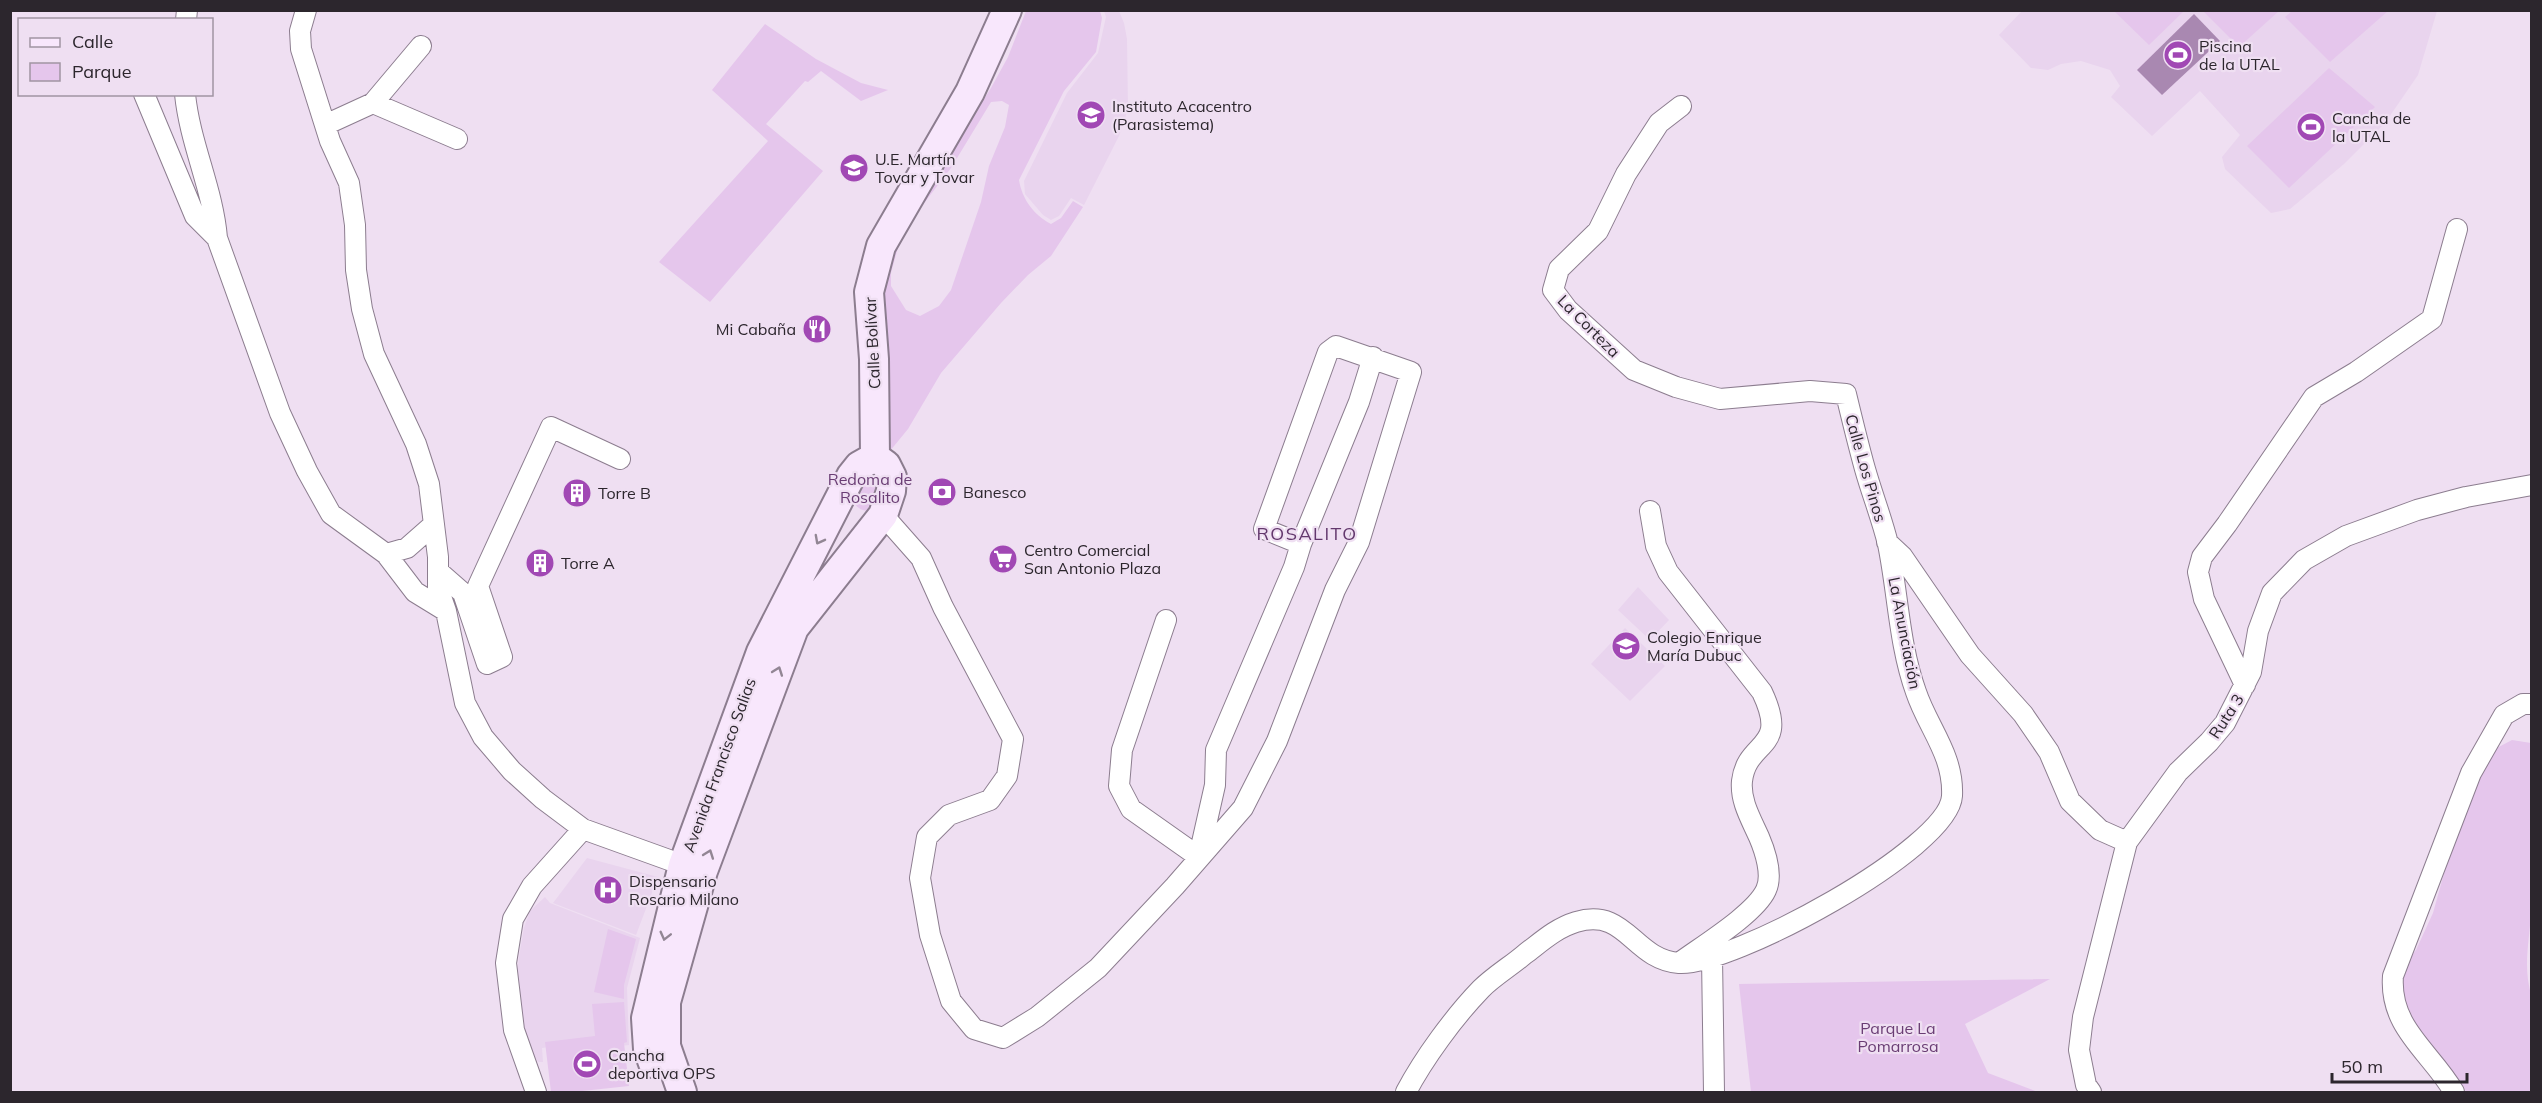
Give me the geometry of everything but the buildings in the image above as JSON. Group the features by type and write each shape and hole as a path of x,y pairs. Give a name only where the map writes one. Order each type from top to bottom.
{"street":[{"path":"306,10 300,31 301,49 325,125 349,183 355,225 356,270 362,309 374,354 416,444 429,484 439,572 438,588 446,611 465,703 483,737 513,771 543,799 583,829 682,865"},
{"name":"Calle Bolívar","path":"875,457 874,359 869,292 881,246 970,92 1007,10"},
{"path":"325,125 373,104 422,46"},
{"path":"145,96 195,216 217,238"},
{"path":"185,96 188,119 215,214 217,238 280,414 307,471 332,514 386,554 415,592 446,611"},
{"path":"373,104 457,139"},
{"name":"La Corteza","path":"1681,106 1659,123 1626,174 1598,231 1559,269 1553,290 1575,317 1634,369 1676,387 1720,399 1810,391 1846,394"},
{"path":"2245,685 2204,599 2198,572 2202,557 2228,524 2314,397 2356,372 2432,319 2457,229"},
{"path":"885,509 921,558 953,627 1013,739 1007,776 990,800 949,815 927,837 920,878 930,935 951,1001 974,1029 1003,1038 1037,1017 1098,968 1175,886 1243,808 1277,741 1335,590 1359,542 1411,372 1336,346 1328,352 1264,529 1301,544"},
{"path":"1199,857 1215,785 1216,750 1294,567 1301,544 1359,402 1373,357"},
{"name":"Calle Los Pinos","path":"1846,394 1887,542"},
{"path":"439,572 463,593 487,664 502,657 477,586 551,427 620,459"},
{"path":"875,457 886,465 892,477 885,509 871,515 857,513 848,503 846,488 851,476 859,466 875,457"},
{"name":"Ruta 3","path":"2091,1092 2086,1085 2079,1050 2083,1017 2127,842 2178,772 2210,742 2225,723 2251,672 2258,631 2272,593 2304,560 2346,536 2417,510 2466,497 2532,485"},
{"name":"Avenida Francisco Salias","path":"664,1092 648,1048 646,1018 682,865 761,652 846,488"},
{"name":"Avenida Francisco Salias","path":"682,1092 666,1046 666,1002 703,871 794,628 885,509"},
{"path":"1406,1092 1422,1062 1481,989 1551,934 1573,923 1596,917 1620,927 1656,957 1679,963 1754,907 1767,889 1768,874 1765,852 1742,796 1745,767 1765,745 1771,731 1770,709 1762,692 1676,584 1662,563 1656,546 1650,511"},
{"path":"386,554 407,548 432,526"},
{"path":"1887,542 1902,556 1971,654 2023,714 2049,752 2070,801 2100,830 2127,842"},
{"name":"La Anunciación","path":"1679,963 1702,961 1759,939 1845,895 1914,846 1939,820 1952,800 1951,770 1916,692 1903,639 1887,542"},
{"path":"1166,620 1122,750 1119,786 1131,809 1199,857"},
{"path":"2454,1092 2446,1078 2411,1037 2396,1007 2392,993 2393,976 2471,773 2504,715 2523,704 2532,704"},
{"path":"536,1092 514,1030 506,963 513,919 532,886 583,829"},
{"path":"1712,957 1714,1092"}],"shaded area":[{"name":"Instituto Acacentro (Parasistema)","path":"1104,11 1119,11 1124,23 1127,39 1128,109 1119,136 1084,205 1071,198 1059,216 1051,220 1043,215 1025,194 1024,181 1067,93 1098,53 1106,17"},
{"path":"2022,11 2437,11 2418,75 2385,123 2344,164 2290,209 2271,213 2225,169 2222,157 2240,135 2200,91 2152,136 2111,97 2120,86 2110,70 2081,61 2061,64 2048,70 2031,68 1999,35"},
{"name":"Piscina de la UTAL","path":"2194,14 2220,41 2162,95 2137,70"},
{"path":"1638,587 1669,620 1650,640 1618,610"},
{"name":"Colegio Enrique María Dubuc","path":"1625,628 1665,666 1630,701 1591,664"},
{"name":"Dispensario Rosario Milano","path":"587,858 658,877 636,935 553,903"},
{"path":"545,897 550,903 640,938 627,988 629,1045 620,1046 618,1038 542,1048 543,1062 538,1062 524,1041 514,992 524,928 530,911"}],"green space":[{"name":"Cancha de la UTAL","path":"2293,10 2388,11 2330,62 2285,17"},
{"path":"1026,11 1100,11 1102,18 1096,52 1064,91 1019,180 1030,206 1051,224 1061,218 1073,201 1083,207 1051,256 1028,275 1001,303 941,373 908,429 885,457 879,286 902,233 891,273 891,286 906,310 920,316 939,306 951,290 981,202 989,166 1005,127 1009,105 1002,101 991,102 951,168 918,211 952,148 1008,57"},
{"path":"2114,11 2184,11 2149,45"},
{"path":"2203,11 2279,11 2239,47"},
{"path":"765,24 816,59 861,83 888,90 861,101 821,71 808,82 805,81 766,124 823,171 710,302 659,262 768,141 712,90"},
{"name":"Cancha de la UTAL","path":"2329,68 2375,107 2289,188 2247,146"},
{"name":"Redoma de Rosalito","path":"882,467 873,510 861,509 852,501 854,481"},
{"path":"2512,740 2531,743 2532,869 2527,975 2532,997 2531,1092 2466,1092 2405,1012 2401,984 2405,965 2416,950 2433,913 2448,859 2477,777 2493,750"},
{"path":"608,929 636,939 624,985 624,999 594,992"},
{"name":"Parque La Pomarrosa","path":"2050,979 1965,1024 1988,1073 2038,1092 1751,1092 1739,984"},
{"name":"Cancha deportiva OPS","path":"624,1002 627,1042 624,1043 629,1086 551,1092 545,1042 595,1036 592,1004"}],"place":[{"name":"Piscina de la UTAL","path":"2178,55"},
{"name":"Instituto Acacentro (Parasistema)","path":"1091,115"},
{"name":"Cancha de la UTAL","path":"2311,127"},
{"name":"U.E. Martín Tovar y Tovar","path":"854,168"},
{"name":"Mi Cabaña","path":"817,329"},
{"name":"Banesco","path":"942,492"},
{"name":"Torre B","path":"577,493"},
{"name":"Centro Comercial San Antonio Plaza","path":"1003,559"},
{"name":"Torre A","path":"540,563"},
{"name":"Colegio Enrique María Dubuc","path":"1626,646"},
{"name":"Dispensario Rosario Milano","path":"608,890"},
{"name":"Cancha deportiva OPS","path":"587,1064"}],"district":[{"name":"ROSALITO","path":"1307,534"}]}
